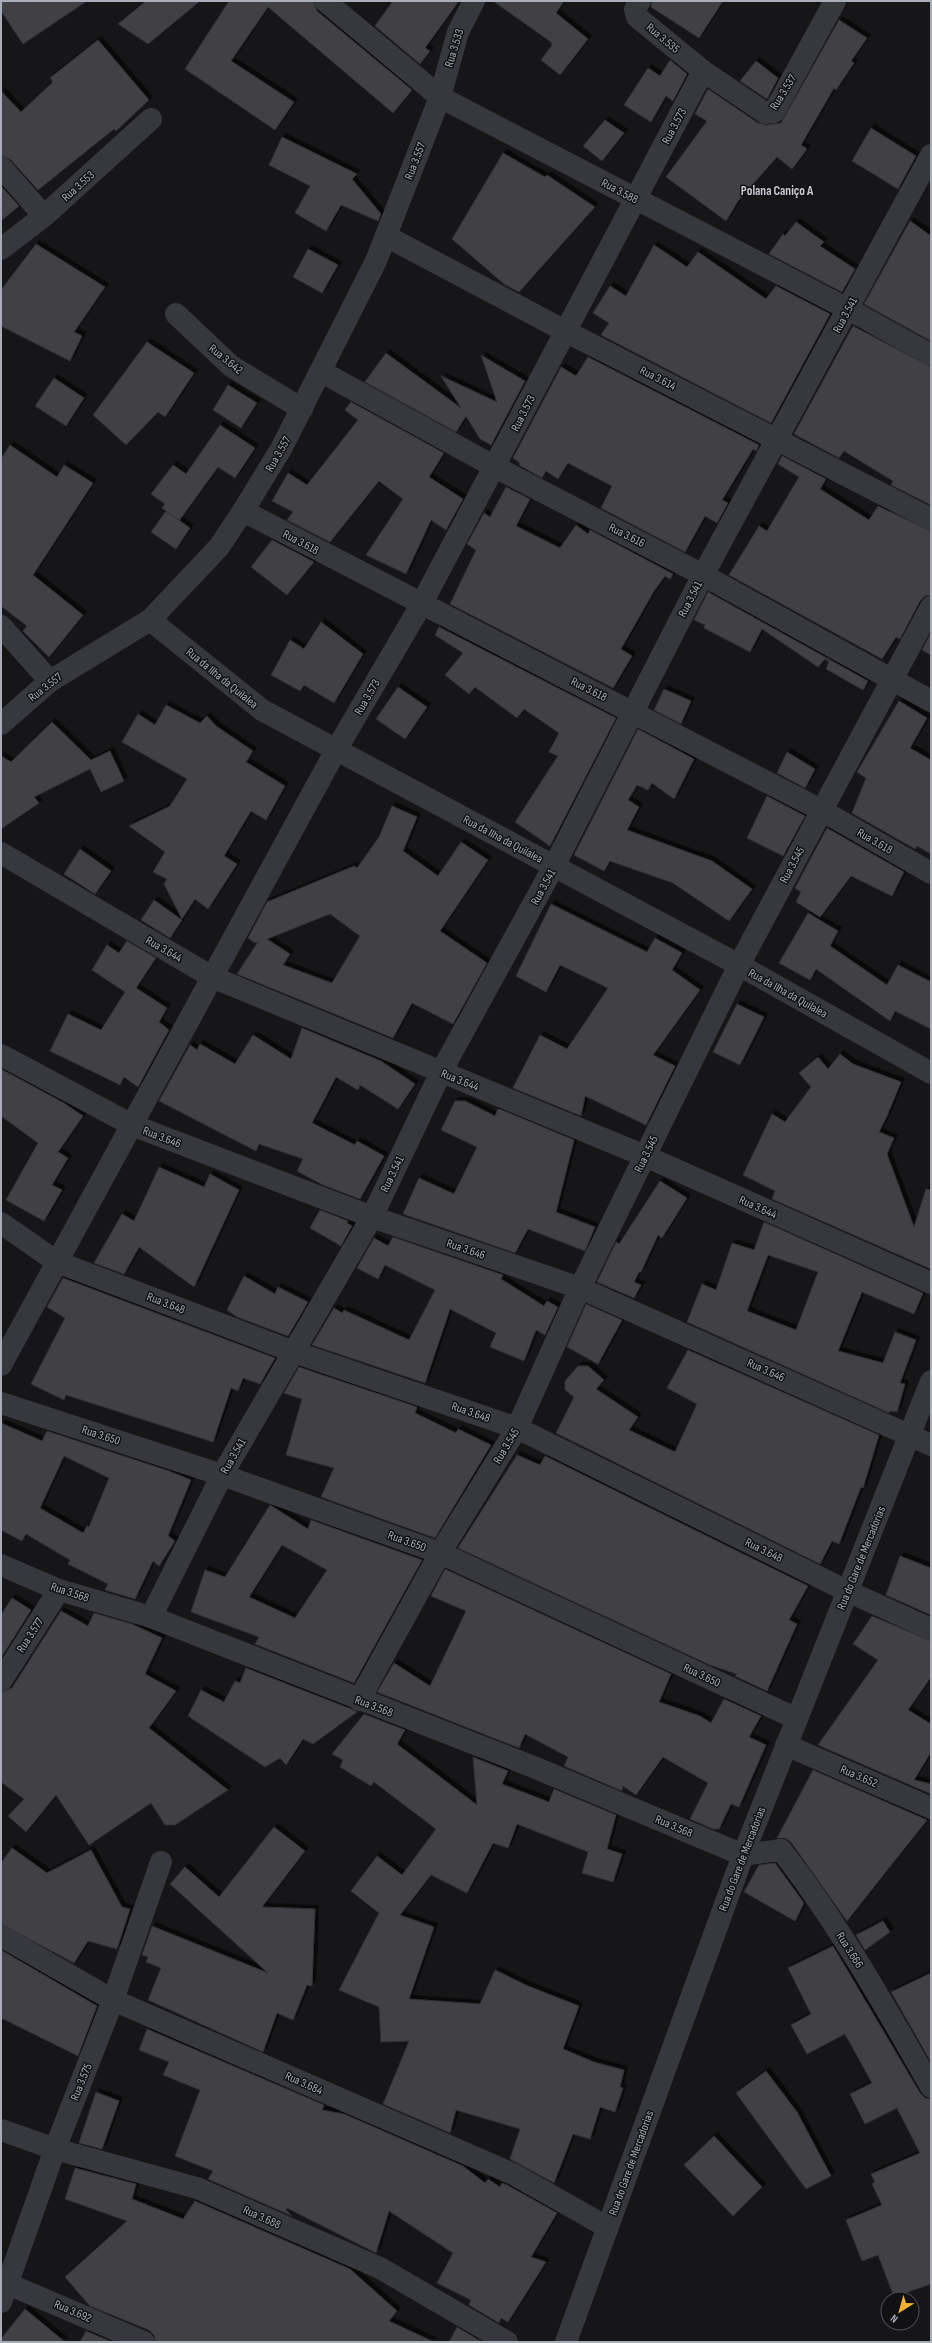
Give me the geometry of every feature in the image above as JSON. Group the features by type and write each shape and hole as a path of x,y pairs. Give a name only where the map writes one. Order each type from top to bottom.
{"street":[{"name":"Rua 3.588","path":"326,1 440,97 848,309 931,355"},
{"name":"Rua 3.533","path":"440,97 458,32 474,1"},
{"name":"Rua 3.535","path":"640,1 635,8 637,17 703,71"},
{"name":"Rua 3.537","path":"703,71 765,113 774,112 835,1"},
{"name":"Rua 3.573","path":"1,1365 336,750 421,605 703,71"},
{"name":"Rua 3.557","path":"1,724 50,680 150,620 219,547 243,512 281,449 322,372 386,236 440,97"},
{"name":"Rua 3.553","path":"1,249 44,216 151,119"},
{"name":"Rua 3.541","path":"151,1617 222,1475 372,1217 441,1072 554,866 703,575 931,155"},
{"path":"1,167 44,216"},
{"name":"Rua 3.614","path":"386,236 565,331 778,438 931,519"},
{"name":"Rua 3.642","path":"176,314 231,366 302,409"},
{"name":"Rua 3.616","path":"322,372 495,467 703,575 931,701"},
{"name":"Rua 3.618","path":"243,512 421,605 634,712 821,810 931,873"},
{"name":"Rua 3.545","path":"359,1700 440,1553 517,1428 580,1288 739,965 931,607"},
{"name":"Rua da Ilha da Quilalea","path":"150,620 262,710 739,965 931,1073"},
{"path":"1,626 50,680"},
{"name":"Rua 3.644","path":"1,853 212,977 645,1156 931,1283"},
{"name":"Rua 3.646","path":"1,1055 132,1125 372,1217 580,1288 911,1434 931,1445"},
{"name":"Rua 3.648","path":"1,1223 57,1262 294,1352 517,1428 847,1592 931,1630"},
{"name":"Rua do Gare de Mercadorias","path":"566,2342 743,1855 931,1381"},
{"name":"Rua 3.650","path":"1,1403 222,1475 440,1553 797,1719"},
{"name":"Rua 3.568","path":"1,1566 59,1590 151,1617 359,1700 536,1768 743,1855"},
{"name":"Rua 3.577","path":"1,1681 59,1590"},
{"name":"Rua 3.652","path":"786,1745 931,1808"},
{"name":"Rua 3.666","path":"743,1855 781,1850 818,1898 931,2087"},
{"name":"Rua 3.575","path":"4,2289 55,2149 114,2000 161,1862"},
{"name":"Rua 3.684","path":"1,1936 114,2000 513,2174 607,2227"},
{"name":"Rua 3.688","path":"1,2130 55,2149 197,2188 380,2268 507,2342"},
{"name":"Rua 3.692","path":"4,2289 144,2342"}],"building":[{"path":"1,1 87,1 23,44 1,11"},
{"path":"146,1 200,1 148,44 118,24"},
{"path":"229,1 313,1 317,11 412,90 393,113 268,7 231,61 294,102 275,130 185,69"},
{"path":"393,1 459,1 425,48 430,51 420,64 375,26"},
{"path":"493,1 564,1 556,13 588,39 560,75 541,60 552,45 551,42"},
{"path":"652,1 723,1 699,38 651,7"},
{"path":"839,20 867,38 851,61 854,63 836,90 834,88 801,145 807,149 792,169 777,157 738,201 726,221 666,177 707,121 695,114 708,89 758,123 766,125 781,123"},
{"path":"98,40 149,100 116,131 114,129 38,190 10,159 1,155 1,91 21,112 53,82 50,78"},
{"path":"670,60 687,74 673,101 666,96 651,122 624,105 648,68 660,76"},
{"path":"756,61 778,78 767,99 740,81"},
{"path":"605,120 624,133 602,161 583,146"},
{"path":"871,128 916,156 898,189 852,161"},
{"path":"282,137 357,174 352,179 381,214 378,221 341,205 326,231 295,213 310,186 269,165"},
{"path":"503,153 545,177 547,175 595,207 519,292 504,284 452,239"},
{"path":"1,186 19,206 1,221"},
{"path":"910,221 931,236 931,341 864,304"},
{"path":"796,222 824,242 820,246 855,269 842,292 769,254 783,234 785,236"},
{"path":"36,244 105,287 74,332 82,336 70,361 1,326 1,290"},
{"path":"654,245 687,267 698,252 766,299 776,286 830,314 771,423 601,335 609,323 593,313 610,286 626,296"},
{"path":"308,249 338,265 322,293 293,277"},
{"path":"853,326 931,367 931,505 891,485 893,481 844,451 839,458 794,434"},
{"path":"147,342 194,373 165,417 158,412 126,445 93,415"},
{"path":"386,353 461,408 441,376 497,402 481,355 525,381 491,445 480,439 466,416 456,432 365,382"},
{"path":"588,357 759,445 756,451 753,449 722,500 728,503 717,523 705,516 685,552 601,508 612,486 568,463 558,479 546,471 542,478 519,465 520,463 513,458 561,367 576,376"},
{"path":"54,378 84,398 66,426 35,406"},
{"path":"228,385 257,403 241,428 213,410"},
{"path":"351,402 444,453 429,477 463,499 446,530 431,520 406,574 366,555 403,499 379,481 330,542 287,520 293,512 272,501 288,473 307,485 358,420 345,410"},
{"path":"220,425 255,448 235,478 218,467 179,521 162,508 165,504 151,494 173,465 186,474"},
{"path":"10,445 57,477 64,465 93,483 33,575 83,615 49,657 23,631 27,626 1,606 1,459"},
{"path":"782,456 826,479 820,489 869,520 878,506 931,531 931,595 925,596 920,601 900,639 896,637 882,659 729,575 759,526 767,531 799,477 778,464"},
{"path":"506,487 530,499 516,526 560,548 576,525 588,534 590,530 673,574 670,579 665,576 654,591 621,649 632,656 613,688 450,604 476,550 467,544 484,513 490,517"},
{"path":"166,511 190,528 176,549 151,532"},
{"path":"272,540 314,562 287,595 251,567"},
{"path":"708,592 868,681 863,690 826,669 829,662 825,659 818,667 762,629 750,652 704,628 705,625 694,620"},
{"path":"321,622 363,654 334,703 304,685 300,691 271,675 290,640 304,649"},
{"path":"439,627 616,718 550,846 515,822 558,756 549,752 559,733 524,709 517,718 475,687 469,694 445,675 463,653 435,635"},
{"path":"931,633 931,655 922,650"},
{"path":"398,687 427,707 405,739 376,719"},
{"path":"664,689 691,701 681,724 654,710"},
{"path":"899,701 927,718 910,748 931,760 931,854 917,846 915,849 852,813 866,778 857,772"},
{"path":"166,705 200,723 207,716 216,726 253,751 246,762 285,786 266,820 251,811 224,856 237,864 208,909 195,899 182,919 164,884 167,879 153,872 165,852 129,826 170,806 187,779 122,742 138,714 155,725"},
{"path":"52,722 91,760 110,751 124,781 101,792 90,769 34,797 39,803 1,829 1,756 11,762"},
{"path":"638,729 694,759 674,799 652,783 648,790 637,785 628,800 639,807 627,830 712,861 752,889 729,921 673,883 610,861 604,871 574,855"},
{"path":"787,752 815,769 805,788 777,773"},
{"path":"767,796 805,816 783,856 747,838"},
{"path":"392,806 417,817 403,851 438,876 461,842 488,860 440,931 487,963 453,1024 412,1003 393,1038 237,974 258,942 255,943 248,938 267,902 354,866 357,868 379,837","holes":["330,914 360,936 332,983 283,965 290,954 267,939"]},
{"path":"827,828 904,872 892,896 851,876 820,917 796,902 801,892 795,888"},
{"path":"80,849 111,871 95,894 64,874"},
{"path":"154,900 182,920 170,938 141,920"},
{"path":"551,904 647,952 655,938 682,953 672,970 700,990 653,1055 675,1066 646,1125 585,1096 581,1116 513,1088 540,1035 567,1049 608,988 560,965 546,992 516,976"},
{"path":"808,913 838,931 830,946 887,985 898,965 931,982 931,1029 895,1011 890,1021 816,969 810,980 779,963"},
{"path":"127,941 156,958 136,988 167,1008 159,1022 169,1030 138,1087 124,1077 120,1085 50,1051 68,1014 101,1030 125,992 92,970 107,945 119,953"},
{"path":"737,1004 764,1017 740,1065 713,1052"},
{"path":"302,1028 381,1061 415,1084 398,1109 360,1085 358,1090 336,1077 312,1123 355,1145 357,1141 384,1156 360,1199 323,1185 297,1171 303,1159 259,1144 256,1151 159,1101 190,1045 197,1050 200,1044 235,1064 253,1035 291,1059"},
{"path":"840,1054 853,1064 901,1082 879,1132 894,1138 887,1154 914,1227 926,1189 931,1190 931,1269 772,1199 775,1191 743,1175 772,1114 785,1122 811,1087 799,1073 818,1057 828,1069"},
{"path":"1,1069 64,1103 83,1116 58,1152 68,1158 52,1185 62,1190 44,1221 6,1200 38,1143 1,1116"},
{"path":"455,1101 465,1101 495,1116 498,1109 502,1110 574,1140 556,1212 595,1227 585,1251 528,1229 515,1253 403,1214 419,1178 454,1194 477,1147 441,1130"},
{"path":"159,1167 204,1187 210,1174 239,1190 194,1287 139,1247 124,1274 94,1263 122,1214 134,1221"},
{"path":"660,1181 687,1198 662,1238 658,1235 641,1272 639,1272 634,1282 641,1285 634,1298 597,1282 616,1242 619,1244"},
{"path":"320,1210 348,1221 347,1223 352,1226 341,1246 310,1228"},
{"path":"764,1222 923,1293 914,1314 862,1292 838,1351 883,1363 895,1332 916,1340 900,1383 905,1384 897,1412 890,1411 889,1413 687,1322 702,1284 716,1290 732,1243 754,1250","holes":["768,1255 818,1272 796,1330 747,1311"]},
{"path":"393,1237 503,1275 501,1279 544,1306 547,1301 558,1307 545,1335 536,1330 524,1361 490,1347 496,1333 450,1309 425,1383 312,1345 334,1308 342,1313 344,1310 409,1340 435,1290 385,1265 378,1279 357,1268 374,1238 388,1246"},
{"path":"244,1276 275,1294 278,1287 308,1302 288,1336 237,1317 227,1310"},
{"path":"63,1278 275,1358 260,1384 243,1378 238,1391 231,1388 213,1442 66,1395 64,1400 31,1384 65,1318 47,1307"},
{"path":"586,1304 622,1320 598,1364 567,1347"},
{"path":"688,1350 879,1435 863,1488 861,1487 839,1544 832,1541 820,1564 556,1433 574,1397 565,1390 565,1381 578,1366 588,1366 604,1380 596,1389 638,1417 629,1430 675,1452 697,1404 667,1388"},
{"path":"299,1367 417,1407 415,1413 456,1433 458,1429 491,1445 435,1538 321,1497 334,1468 286,1455 302,1399 284,1393"},
{"path":"1,1423 42,1441 47,1431 169,1471 191,1480 168,1536 175,1541 159,1566 153,1561 135,1599 105,1590 108,1584 68,1564 70,1560 26,1534 22,1541 1,1530","holes":["64,1456 109,1478 89,1527 87,1526 83,1533 40,1508"]},
{"path":"517,1455 540,1465 545,1456 808,1586 789,1620 797,1624 767,1691 735,1676 737,1674 710,1665 458,1548"},
{"path":"270,1505 308,1529 311,1520 422,1560 354,1683 255,1644 259,1637 191,1612 205,1570 225,1577","holes":["282,1545 327,1570 295,1618 249,1597"]},
{"path":"900,1556 931,1568 931,1615 886,1595"},
{"path":"445,1569 671,1674 659,1702 700,1716 711,1723 724,1699 761,1716 749,1737 766,1745 739,1807 731,1804 719,1829 713,1829 690,1819 708,1783 663,1757 636,1795 623,1786 622,1791 564,1766 568,1757 525,1734 519,1748 377,1692 394,1663 430,1686 466,1611 431,1596"},
{"path":"12,1598 31,1610 1,1658 1,1615"},
{"path":"61,1611 88,1626 94,1613 132,1624 162,1638 145,1674 176,1691 149,1728 228,1790 175,1825 165,1825 151,1803 89,1845 56,1795 26,1832 8,1816 24,1799 1,1782 1,1693 12,1688"},
{"path":"872,1616 931,1641 931,1677 908,1710 931,1724 931,1752 914,1780 931,1784 931,1794 818,1745 878,1660 853,1644"},
{"path":"246,1668 357,1712 313,1744 303,1739 286,1765 280,1758 265,1767 188,1716 201,1690 224,1702 235,1681 240,1683"},
{"path":"364,1714 405,1730 397,1744 477,1805 473,1757 508,1771 502,1784 549,1802 554,1789 616,1815 607,1849 622,1854 613,1882 582,1873 588,1852 517,1824 508,1848 493,1843 467,1893 431,1875 400,1915 434,1927 409,1999 480,2004 495,1970 528,1986 579,2006 563,2049 594,2062 624,2070 620,2087 623,2088 615,2112 600,2107 590,2139 573,2134 554,2183 510,2159 520,2129 456,2110 450,2133 383,2104 409,2041 381,2042 379,2007 339,1990 379,1913 351,1891 377,1856 402,1875 436,1829 374,1782 371,1786 340,1767 343,1760 332,1754"},
{"path":"813,1770 927,1820 847,1921 791,1842 785,1838 777,1838"},
{"path":"274,1827 305,1851 262,1907 315,1909 312,1986 307,1985 293,2020 277,2013 263,2052 148,2000 161,1968 146,1962 148,1957 142,1955 152,1926 268,1973 170,1884 185,1867 219,1897"},
{"path":"12,1848 47,1873 91,1850 122,1907 130,1909 117,1949 88,1941 74,1963 1,1924 1,1863"},
{"path":"775,1863 804,1903 795,1921 744,1892 759,1865"},
{"path":"883,1921 890,1932 865,1950 856,1935"},
{"path":"833,1946 920,2093 925,2098 931,2099 931,2284 911,2291 892,2291 878,2255 862,2261 846,2220 882,2205 872,2184 875,2182 871,2174 920,2153 897,2108 865,2124 850,2094 872,2083 845,2034 807,2054 791,2025 811,2014 788,1968"},
{"path":"1,1950 97,2006 78,2056 1,2018"},
{"path":"931,1973 931,2062 891,1992"},
{"path":"147,2029 324,2105 322,2110 344,2114 463,2166 485,2183 488,2179 500,2187 502,2183 507,2185 557,2213 531,2257 546,2262 508,2322 501,2318 499,2323 469,2305 471,2300 437,2283 453,2253 389,2211 376,2253 287,2208 286,2210 292,2216 208,2179 213,2171 175,2156 200,2090 163,2075 169,2062 139,2050"},
{"path":"766,2071 797,2112 831,2176 806,2189 736,2093"},
{"path":"96,2092 119,2101 102,2149 79,2143"},
{"path":"714,2136 762,2187 733,2216 684,2165"},
{"path":"75,2168 136,2184 132,2199 183,2219 195,2201 350,2269 397,2311 389,2321 434,2342 156,2342 154,2335 149,2330 90,2306 65,2277 127,2221 65,2199"},
{"path":"25,2309 65,2342 1,2342 1,2339"},
{"path":"457,2327 482,2342 449,2342"},
{"path":"86,2331 112,2342 80,2342"}],"district":[{"name":"Polana Caniço A","path":"777,190"}]}
